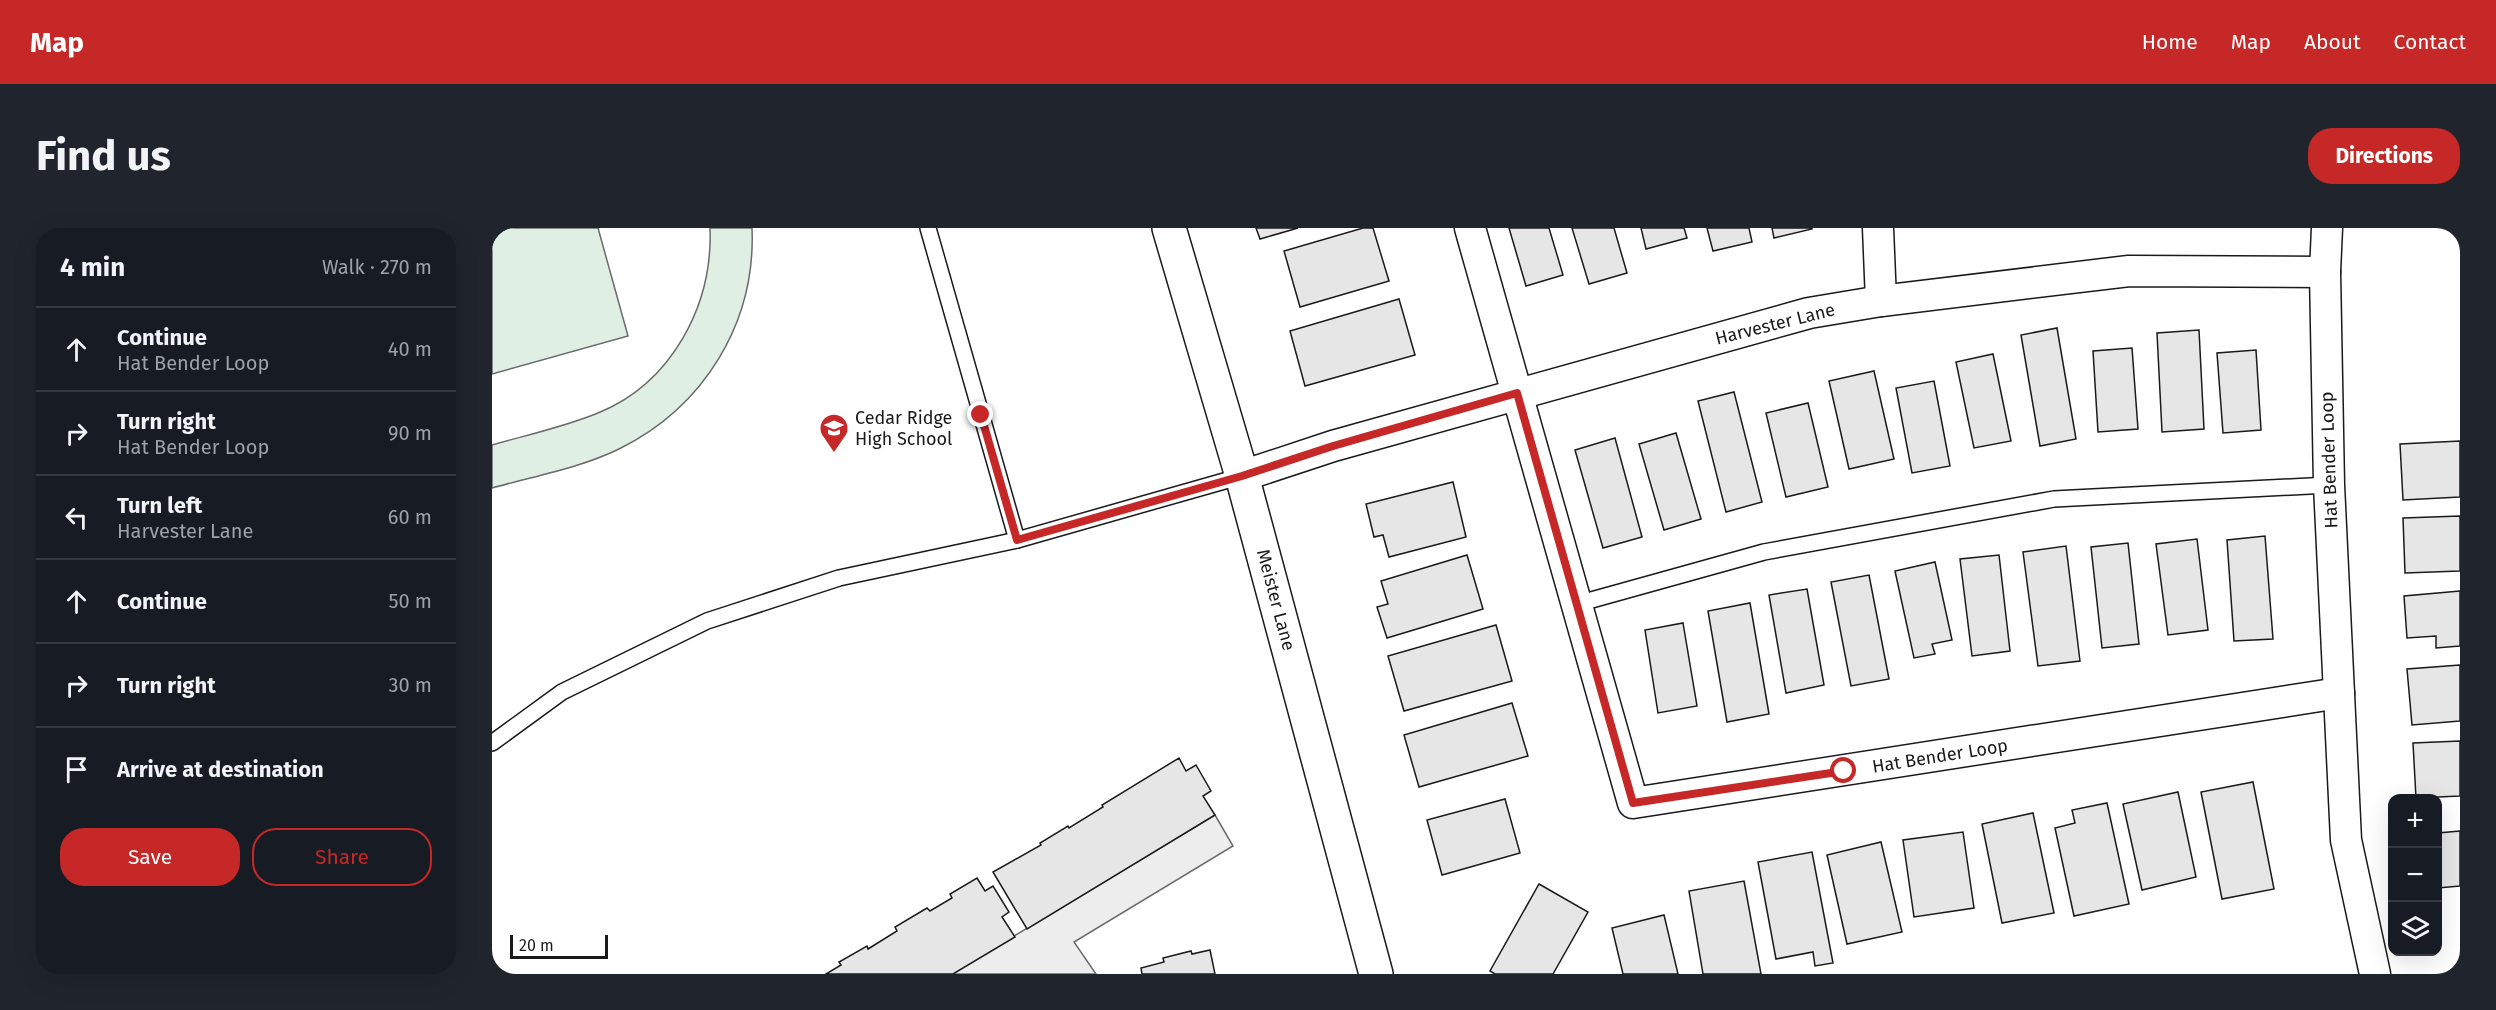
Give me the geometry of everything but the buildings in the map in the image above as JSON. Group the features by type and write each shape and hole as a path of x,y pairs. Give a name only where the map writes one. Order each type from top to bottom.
{"street":[{"name":"Meister Lane","path":"1169,228 1242,476 1376,974"},
{"name":"Hat Bender Loop","path":"1470,228 1633,803 2339,693"},
{"path":"1878,228 1881,301"},
{"name":"Hat Bender Loop","path":"2327,228 2325,272 2329,485 2346,840 2375,974"},
{"name":"Harvester Lane","path":"1242,476 1333,446 1517,393 1809,313 1881,301 2128,272 2325,272"}],"lane":[{"path":"928,228 1017,540"},
{"path":"492,743 562,692 707,621 839,578 1017,540 1242,476"},
{"path":"1577,604 1764,552 2054,499 2329,485"}],"green space":[{"path":"492,228 598,228 628,336 492,374"},
{"path":"710,228 752,228 751,263 745,297 734,329 719,358 699,386 676,410 649,431 619,449 573,467 492,488 492,445 559,427 598,413 624,400 667,362 683,338 704,285 709,257"}],"shaded area":[{"path":"1215,815 1233,846 1074,942 1096,974 951,974"}],"place":[{"name":"Cedar Ridge High School","path":"834,454"}],"route":[{"path":"981,415 1017,540 1242,476 1333,446 1517,393 1633,803 1844,771"}]}
